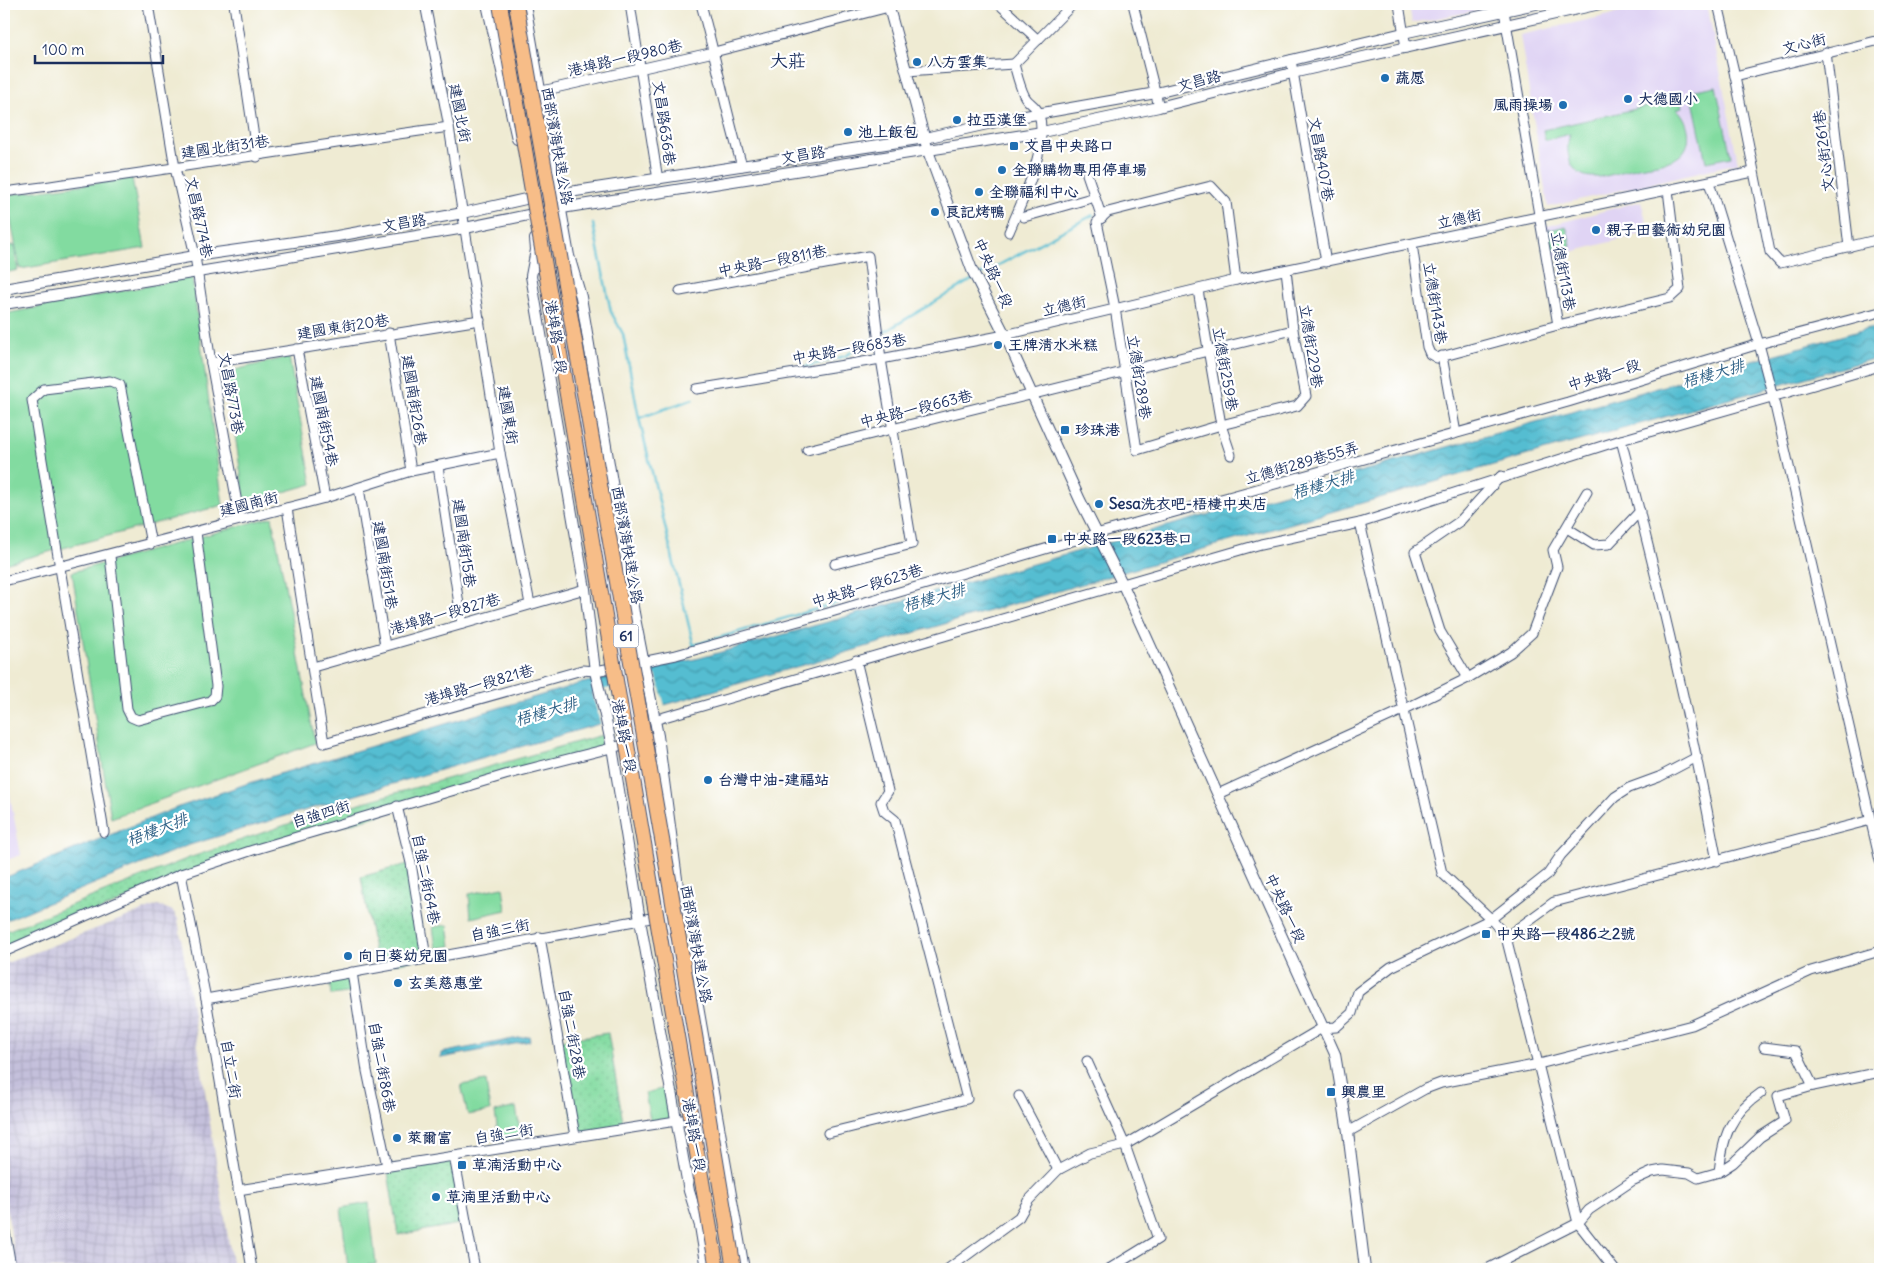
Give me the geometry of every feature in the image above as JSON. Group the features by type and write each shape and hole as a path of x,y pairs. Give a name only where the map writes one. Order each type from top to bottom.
{"highway":[{"name":"61","path":"500,4 655,897 717,1269"},
{"name":"西部濱海快速公路","path":"516,4 671,891 734,1269"},
{"path":"536,250 629,806 646,871 655,897"},
{"path":"570,256 581,337 668,842 672,868 671,891"}],"street":[{"name":"文昌路774巷","path":"148,4 175,168 195,256 196,271"},
{"path":"234,4 257,157"},
{"name":"建國北街","path":"426,4 449,127 465,228"},
{"name":"港埠路一段","path":"487,4 530,198 536,250 531,276 596,671 612,747 640,920 676,1121 689,1191 700,1226 707,1269"},
{"name":"港埠路一段","path":"525,4 570,256 581,298 658,736 682,912 744,1269"},
{"name":"文昌路636巷","path":"630,4 642,69 658,180"},
{"path":"702,4 724,104 742,166"},
{"path":"999,4 1038,40"},
{"path":"906,71 1014,64 1073,4"},
{"path":"1132,4 1156,93 1158,108"},
{"path":"1399,4 1406,48"},
{"name":"文昌路","path":"4,288 195,256 337,236 463,213 530,198 925,138 1039,114 1156,93 1403,33 1536,4"},
{"name":"文昌路","path":"4,304 465,228 562,208 1042,132 1158,108 1292,73 1406,48 1506,23 1600,4"},
{"path":"1718,4 1735,76 1770,252 1780,263 1880,238"},
{"name":"港埠路一段980巷","path":"542,91 714,52 888,5"},
{"name":"中央路一段","path":"888,5 928,151 972,270 1005,335 1031,395 1121,581 1335,1054 1348,1132 1365,1269"},
{"name":"立德街113巷","path":"1504,11 1558,324 1670,298 1680,289 1668,190"},
{"name":"文心街","path":"1735,76 1880,40"},
{"name":"文心街261巷","path":"1826,52 1849,247"},
{"name":"文昌路407巷","path":"1291,60 1326,262"},
{"path":"1009,232 1035,164 1042,132 1039,114 1035,105 1025,99 1014,64"},
{"name":"建國北街31巷","path":"4,192 257,157 349,141 449,127"},
{"name":"立德街","path":"1005,335 1236,280 1753,172"},
{"path":"1086,174 1102,218 1108,212 1211,186 1226,202 1236,280"},
{"path":"1709,182 1760,344 1880,861"},
{"path":"1024,217 1095,197"},
{"name":"立德街289巷","path":"1102,218 1097,222 1115,308 1137,450"},
{"name":"建國東街","path":"465,228 500,453 530,604"},
{"name":"立德街143巷","path":"1412,244 1427,347 1430,354 1437,358 1558,324"},
{"name":"港埠路一段","path":"536,250 550,282 567,336 637,741 704,1146 700,1226"},
{"name":"港埠路一段","path":"567,336 570,256"},
{"name":"中央路一段811巷","path":"680,291 868,256 881,359"},
{"name":"立德街229巷","path":"1221,425 1297,406 1306,396 1293,330 1286,270"},
{"name":"文昌路773巷","path":"196,271 240,519"},
{"name":"立德街259巷","path":"1137,450 1221,425 1198,290"},
{"name":"中央路一段","path":"1456,433 1760,344 1880,312"},
{"name":"建國東街20巷","path":"211,363 389,333 480,320"},
{"name":"中央路一段663巷","path":"807,450 1293,330"},
{"name":"建國南街26巷","path":"389,333 411,471"},
{"name":"中央路一段683巷","path":"697,389 881,359 1005,335"},
{"name":"建國南街54巷","path":"297,349 325,498"},
{"name":"立德街143巷","path":"1442,356 1456,433"},
{"path":"835,564 912,544 881,359"},
{"path":"654,720 1121,581 1261,544 1360,522 1620,440 1880,366"},
{"path":"104,832 32,400 44,389 110,381 120,385 151,544"},
{"path":"1221,425 1231,455"},
{"name":"立德街289巷55弄","path":"1099,538 1155,518 1456,433"},
{"path":"1620,440 1640,511 1697,757 1717,861"},
{"name":"建國南街","path":"4,581 61,566 110,556 240,519 325,498 411,471 500,453"},
{"name":"建國南街15巷","path":"438,466 462,624"},
{"path":"1468,678 1440,631 1415,552 1460,521 1502,476"},
{"name":"建國南街51巷","path":"359,488 384,646"},
{"path":"1218,794 1403,710 1468,678 1511,652 1532,633 1557,567 1553,550 1587,492"},
{"path":"286,508 313,667"},
{"path":"1567,528 1594,545 1609,544 1640,511"},
{"path":"1360,522 1442,873 1491,919 1506,937 1578,1223 1614,1269"},
{"path":"110,556 126,709 131,717 138,720 210,701 214,696 216,686 196,532"},
{"name":"中央路一段623巷","path":"644,662 1099,538"},
{"name":"港埠路一段827巷","path":"313,667 584,589"},
{"path":"828,1133 967,1099 895,820 884,811 882,802 888,791 856,660"},
{"name":"港埠路一段821巷","path":"313,667 324,743 582,670 596,671 644,662"},
{"name":"自強四街","path":"4,952 181,874 397,806 658,736"},
{"path":"948,1269 1019,1217 1028,1201 1058,1170 1090,1153 1125,1144 1322,1028 1336,1027 1352,1013 1358,992 1391,967 1491,919 1548,874 1561,855 1614,797 1629,788 1659,778 1697,757"},
{"name":"自強二街64巷","path":"397,806 411,863 426,958"},
{"path":"1506,937 1554,902 1871,820"},
{"name":"自立二街","path":"181,874 206,999 252,1269"},
{"name":"自強三街","path":"206,999 682,912"},
{"name":"自強二街28巷","path":"540,937 575,1136"},
{"path":"1348,1132 1425,1089 1441,1083 1539,1064 1692,1025 1811,971 1880,951"},
{"name":"自強二街86巷","path":"352,972 367,1070 387,1166"},
{"path":"1764,1047 1796,1051 1813,1086"},
{"path":"1087,1061 1125,1144 1158,1239 1109,1269"},
{"path":"1487,1269 1578,1223 1590,1210 1632,1181 1652,1172 1663,1170 1680,1172 1698,1178 1719,1172 1733,1163 1760,1137 1785,1121 1778,1096 1813,1086 1880,1072"},
{"path":"1719,1172 1721,1148 1728,1125 1749,1100 1761,1093"},
{"path":"1019,1096 1058,1170"},
{"name":"自強二街","path":"238,1190 575,1136 716,1116"},
{"name":"港埠路一段","path":"704,1146 735,1220"},
{"path":"454,1156 475,1269"},
{"path":"4,1229 11,1269"}],"shaded area":[{"path":"1409,4 1511,4 1412,23"},
{"name":"大德國小","path":"1659,4 1707,4 1738,163 1548,207 1520,35"},
{"name":"親子田藝術幼兒園","path":"1641,201 1649,232 1548,258 1544,227"},
{"path":"4,764 21,855 4,861"},
{"path":"158,905 173,911 178,919 233,1269 17,1269 4,1192 4,964"}],"green space":[{"path":"1716,86 1731,157 1706,162 1691,91"},
{"path":"1680,99 1682,107 1677,109 1685,120 1688,141 1682,154 1667,162 1604,176 1585,176 1574,168 1571,162 1568,148 1570,134 1545,140 1543,130"},
{"path":"132,178 145,248 20,269 6,195"},
{"path":"1566,226 1571,246 1550,251 1546,231"},
{"path":"14,245 18,270 4,273 4,247"},
{"path":"192,277 223,505 4,564 4,314"},
{"path":"289,357 312,484 245,503 226,372"},
{"path":"272,517 315,743 111,818 72,572"},
{"path":"602,735 601,749 195,870 4,951 4,932 189,858 300,820"},
{"path":"411,863 426,958 377,967 361,877"},
{"path":"503,887 506,910 471,918 469,894"},
{"path":"448,925 451,946 436,948 433,927"},
{"path":"352,972 355,992 331,995 329,976"},
{"path":"608,1033 624,1128 575,1136 560,1040"},
{"path":"486,1081 490,1111 468,1115 461,1085"},
{"path":"670,1087 676,1121 651,1125 645,1093"},
{"path":"516,1107 521,1137 499,1141 495,1112"},
{"path":"454,1156 465,1223 398,1235 387,1166"},
{"path":"369,1203 376,1264 348,1268 341,1208"}],"water":[{"name":"梧棲大排","path":"1869,328 1880,330 1880,357 1514,459 416,777 186,846 4,921 4,878 176,808 249,783 582,683 700,658"},
{"path":"529,1036 530,1041 441,1058 441,1053"}],"pier":[{"path":"656,675 665,706 601,725 592,693"}],"waterway":[{"path":"978,276 1093,215"},
{"path":"593,224 611,312 623,334 639,418 694,647"},
{"path":"881,334 973,279"},
{"path":"804,367 845,356 876,337"},
{"path":"639,418 693,399"},
{"path":"694,645 840,602"}],"place":[{"name":"八方雲集","path":"917,62"},
{"name":"蔬愿","path":"1385,78"},
{"name":"大德國小","path":"1628,99"},
{"name":"風雨操場","path":"1563,105"},
{"name":"拉亞漢堡","path":"957,120"},
{"name":"池上飯包","path":"848,132"},
{"name":"文昌中央路口","path":"1014,146"},
{"name":"全聯購物專用停車場","path":"1002,170"},
{"name":"全聯福利中心","path":"979,192"},
{"name":"良記烤鴨","path":"935,212"},
{"name":"親子田藝術幼兒園","path":"1596,230"},
{"name":"王牌清水米糕","path":"998,345"},
{"name":"珍珠港","path":"1065,430"},
{"name":"Sesa洗衣吧-梧棲中央店","path":"1099,504"},
{"name":"中央路一段623巷口","path":"1052,539"},
{"name":"台灣中油-建福站","path":"708,780"},
{"name":"中央路一段486之2號","path":"1486,934"},
{"name":"向日葵幼兒園","path":"348,956"},
{"name":"玄美慈惠堂","path":"398,983"},
{"name":"興農里","path":"1331,1092"},
{"name":"萊爾富","path":"397,1138"},
{"name":"草湳活動中心","path":"462,1165"},
{"name":"草湳里活動中心","path":"436,1197"}],"district":[{"name":"大莊","path":"788,61"}]}
